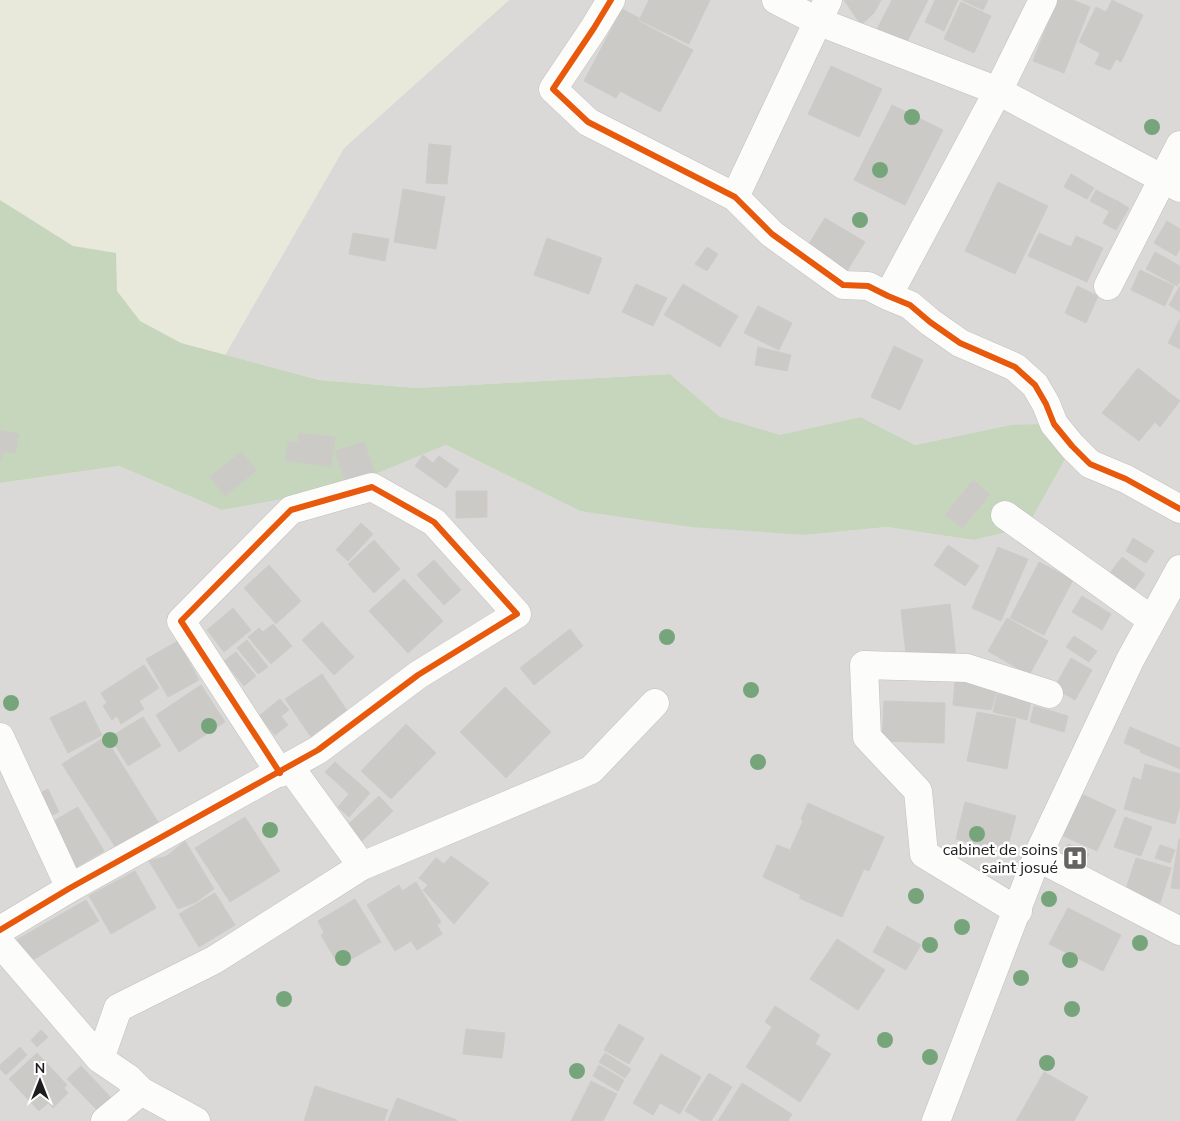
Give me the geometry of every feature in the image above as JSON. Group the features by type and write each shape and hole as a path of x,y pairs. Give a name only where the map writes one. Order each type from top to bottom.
{"street":[{"path":"611,0 553,89 588,122 734,197 772,234 843,284 868,286 910,305 960,343 1015,367 1035,385 1046,404 1054,424 1090,464 1126,479 1180,509"},
{"path":"776,0 822,11 998,91 1171,183"},
{"path":"888,296 998,91 1043,0"},
{"path":"734,197 822,11"},
{"path":"1108,286 1171,183 1180,145"},
{"path":"0,930 70,888 285,770 318,750 418,675 517,614 434,522 372,487 291,510 181,621 285,770 362,866"},
{"path":"1005,515 1152,620"},
{"path":"936,1121 1018,911 1037,857 1130,660 1180,569"},
{"path":"1018,911 924,854 918,791 867,738 864,665 967,668 1049,694"},
{"path":"100,1059 118,1008 214,960 362,866 591,770 655,703"},
{"path":"0,737 70,888"},
{"path":"1037,857 1180,931"},
{"path":"0,943 100,1059 128,1078 141,1091 196,1121"},
{"path":"106,1121 141,1091"}],"shaded area":[{"path":"0,0 509,0 344,148 225,355 181,343 139,321 117,291 115,253 73,246 0,200"},
{"path":"509,0 1180,0 1180,1121 0,1121 0,483 119,466 222,510 339,489 446,445 580,511 805,535 887,527 973,540 1010,425 915,445 859,417 780,436 720,417 670,374 417,388 321,380 225,355 344,148"}],"green space":[{"path":"0,200 73,246 116,253 117,291 140,321 181,343 320,380 417,388 670,374 720,417 780,435 860,417 915,445 1010,425 1054,424 1072,446 1027,527 973,540 887,527 805,535 691,527 580,511 446,445 339,489 222,510 119,466 0,483"}],"building":[{"path":"649,0 710,0 689,44 639,20"},
{"path":"844,0 881,0 874,13 861,25"},
{"path":"892,0 928,0 905,46 876,31"},
{"path":"935,0 958,0 944,31 925,22"},
{"path":"962,0 988,0 983,10"},
{"path":"1057,0 1073,0 1090,7 1064,73 1033,61"},
{"path":"1112,0 1143,15 1121,62 1116,59 1110,70 1095,64 1100,53 1079,42 1096,7 1106,12"},
{"path":"961,2 991,16 974,53 944,39"},
{"path":"622,9 639,18 638,21 693,50 660,112 620,91 616,98 584,81"},
{"path":"831,66 882,89 859,137 808,114"},
{"path":"892,105 943,130 905,205 854,180"},
{"path":"429,144 451,146 447,184 426,183"},
{"path":"1071,174 1094,188 1087,199 1064,187"},
{"path":"998,182 1048,206 1015,274 965,251"},
{"path":"403,189 445,197 436,249 394,242"},
{"path":"1096,190 1115,200 1109,211 1090,201"},
{"path":"1116,200 1129,208 1116,230 1103,223"},
{"path":"825,218 865,242 842,279 802,255"},
{"path":"1167,221 1180,229 1180,249 1176,256 1154,243"},
{"path":"353,233 389,239 385,261 349,254"},
{"path":"1039,233 1071,247 1076,236 1103,248 1087,282 1028,256"},
{"path":"547,238 602,258 589,294 534,275"},
{"path":"707,247 718,254 707,271 695,264"},
{"path":"1155,252 1180,266 1180,282 1177,286 1146,269"},
{"path":"1140,270 1174,286 1165,306 1131,290"},
{"path":"636,284 667,298 653,326 622,312"},
{"path":"683,284 738,316 720,347 664,315"},
{"path":"1077,286 1098,296 1086,323 1065,313"},
{"path":"1180,286 1180,312 1169,305"},
{"path":"758,306 792,323 779,350 744,333"},
{"path":"1180,319 1180,349 1168,343"},
{"path":"894,346 923,360 900,410 871,397"},
{"path":"758,347 791,355 787,371 755,365"},
{"path":"1138,368 1180,401 1160,427 1155,422 1139,441 1102,413"},
{"path":"0,430 19,434 15,453 3,451 1,461"},
{"path":"299,433 335,437 331,467 285,460 288,441 298,443"},
{"path":"364,442 375,473 346,483 335,451"},
{"path":"241,452 257,470 225,496 210,477"},
{"path":"423,455 433,463 439,456 459,470 446,488 415,466"},
{"path":"973,480 990,494 963,528 945,515"},
{"path":"456,491 487,491 487,517 456,518"},
{"path":"361,523 373,534 348,561 336,550"},
{"path":"1133,538 1154,551 1146,563 1126,551"},
{"path":"374,540 400,569 374,593 348,564"},
{"path":"948,545 979,566 965,586 934,565"},
{"path":"998,547 1028,559 1001,621 972,608"},
{"path":"1122,557 1145,574 1131,594 1107,577"},
{"path":"434,560 461,590 444,605 417,575"},
{"path":"1039,562 1073,580 1044,635 1010,618"},
{"path":"269,565 301,601 276,624 244,588"},
{"path":"404,579 443,621 408,653 369,611"},
{"path":"1082,596 1111,614 1102,630 1072,612"},
{"path":"950,604 956,657 907,663 901,610"},
{"path":"233,608 251,630 224,652 207,630"},
{"path":"1007,618 1048,641 1029,675 988,651"},
{"path":"322,622 354,657 334,675 302,640"},
{"path":"273,624 292,646 271,664 248,637 259,628 263,632"},
{"path":"570,629 583,646 534,685 520,668"},
{"path":"1074,636 1097,651 1089,662 1066,647"},
{"path":"247,640 268,667 258,674 237,648"},
{"path":"178,641 199,680 168,697 146,659"},
{"path":"236,652 256,676 244,686 224,661"},
{"path":"1071,658 1092,670 1075,700 1054,688"},
{"path":"144,665 159,688 139,701 144,709 121,724 117,716 112,720 103,706 107,703 101,693"},
{"path":"322,674 348,712 311,737 285,699"},
{"path":"955,681 998,686 991,710 953,705"},
{"path":"201,685 225,722 179,752 156,715"},
{"path":"505,687 551,732 506,778 460,732"},
{"path":"997,694 1031,701 1027,720 993,712"},
{"path":"280,699 289,710 281,716 288,725 275,735 259,716"},
{"path":"85,701 102,735 68,753 50,718"},
{"path":"884,701 945,703 944,743 882,741"},
{"path":"1034,706 1068,716 1064,732 1030,722"},
{"path":"977,712 1016,719 1007,769 967,761"},
{"path":"143,717 161,746 128,766 110,737"},
{"path":"406,724 436,753 391,799 361,771"},
{"path":"1130,727 1180,748 1180,769 1124,743"},
{"path":"105,737 158,822 116,848 62,764"},
{"path":"335,762 370,793 349,817 338,807 349,794 325,772"},
{"path":"1145,764 1180,774 1180,806 1175,824 1124,809 1133,777 1141,780"},
{"path":"48,789 59,812 46,818 34,796"},
{"path":"1079,793 1116,810 1097,851 1059,834"},
{"path":"379,796 393,811 359,844 344,828"},
{"path":"965,802 1016,816 1006,852 956,839"},
{"path":"808,803 884,837 869,871 864,869 842,917 799,898 801,895 763,877 777,845 790,850 803,821 801,819"},
{"path":"78,807 104,851 73,869 48,824"},
{"path":"245,817 280,871 230,902 195,848"},
{"path":"1125,817 1152,827 1141,856 1114,847"},
{"path":"1180,839 1180,889 1171,888"},
{"path":"185,841 214,889 196,902 178,909 149,861 167,856"},
{"path":"1068,844 1089,854 1080,871 1059,861"},
{"path":"1160,845 1175,850 1170,863 1155,858"},
{"path":"451,856 489,883 454,924 423,890 428,885 419,878 436,858 444,864"},
{"path":"1136,858 1171,868 1160,903 1125,892"},
{"path":"135,871 156,908 111,934 89,896"},
{"path":"416,882 441,922 437,925 442,934 417,950 411,941 395,951 367,905 399,885 402,891"},
{"path":"215,893 235,925 199,947 179,914"},
{"path":"355,899 381,942 343,964 338,957 335,959 321,935 324,933 318,921"},
{"path":"86,900 99,921 24,965 11,943"},
{"path":"1068,908 1121,935 1103,971 1049,944"},
{"path":"887,926 921,945 906,970 873,952"},
{"path":"837,939 885,970 858,1010 810,979"},
{"path":"775,1006 820,1035 815,1044 831,1054 800,1102 746,1067 772,1027 765,1022"},
{"path":"619,1024 644,1038 629,1064 604,1050"},
{"path":"466,1029 505,1033 502,1058 463,1054"},
{"path":"41,1030 48,1037 37,1047 31,1040"},
{"path":"20,1047 27,1055 6,1075 0,1069 0,1065"},
{"path":"37,1053 67,1085 64,1088 68,1093 53,1108 48,1103 39,1111 9,1079"},
{"path":"605,1053 631,1069 625,1078 599,1062"},
{"path":"661,1054 701,1077 680,1114 660,1103 653,1115 633,1103"},
{"path":"599,1065 624,1080 618,1091 593,1076"},
{"path":"81,1066 116,1103 102,1115 67,1079"},
{"path":"1044,1072 1088,1097 1074,1121 1016,1121"},
{"path":"709,1073 732,1087 711,1121 702,1121 685,1111"},
{"path":"591,1081 617,1094 603,1121 571,1121"},
{"path":"742,1083 792,1114 788,1121 718,1121"},
{"path":"315,1086 388,1110 384,1121 304,1121"},
{"path":"397,1098 457,1120 388,1121"}],"cycle path":[{"path":"611,0 553,89 588,122 735,197 772,234 843,285 868,286 910,305 960,343 1015,367 1035,385 1046,404 1054,424 1090,464 1126,479 1180,509"},
{"path":"0,930 70,888 318,750 418,675 517,614 434,522 372,487 291,510 181,621 280,773"}],"place":[{"name":"cabinet de soins saint josué","path":"1075,858"}]}
